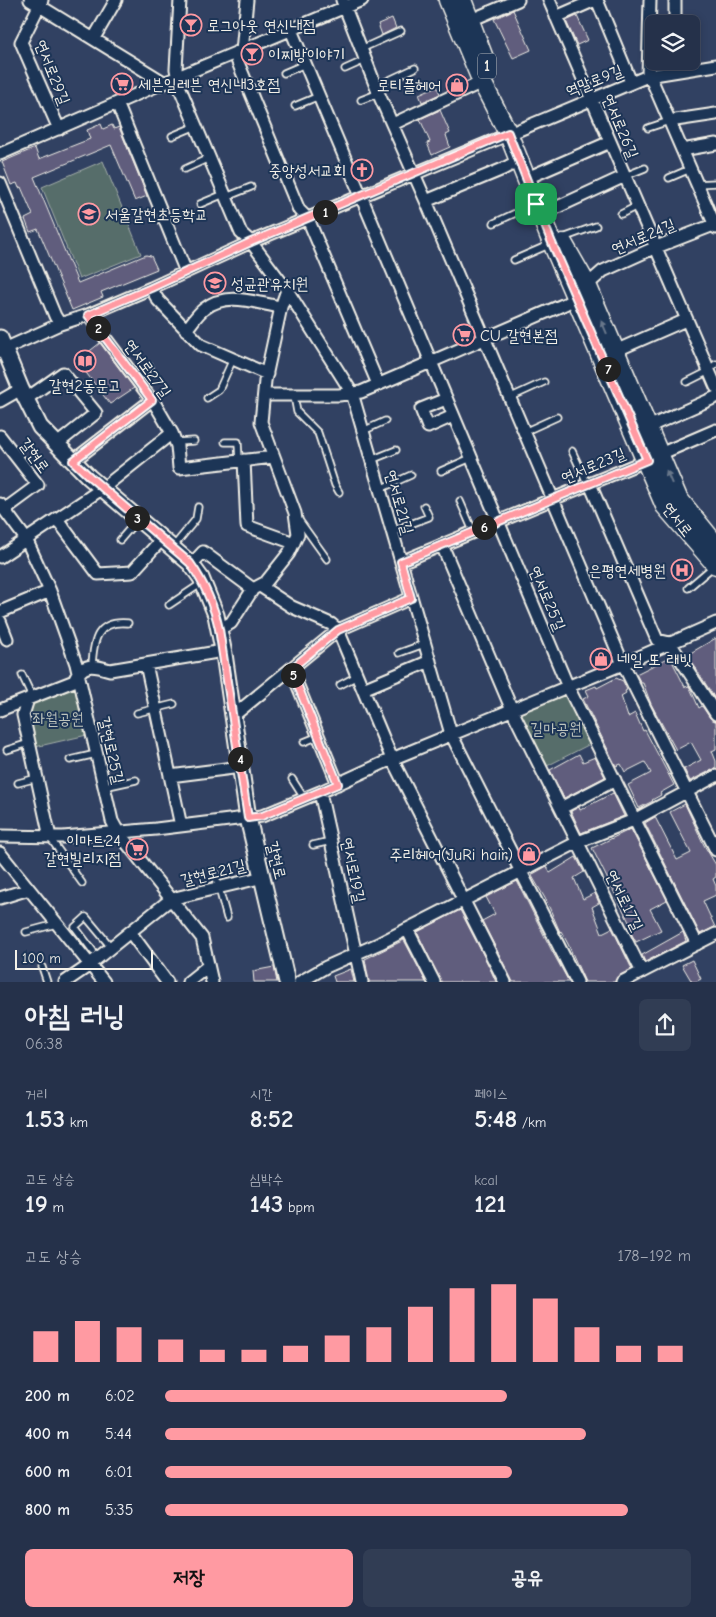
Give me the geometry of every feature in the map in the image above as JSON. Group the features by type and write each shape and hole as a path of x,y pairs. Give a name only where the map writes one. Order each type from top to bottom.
{"main road":[{"name":"연서로","path":"448,0 482,82 512,132 534,175 542,207"},
{"name":"연서로","path":"462,0 512,132 518,160 581,292 653,457 678,498 716,545"},
{"name":"연서로","path":"581,292 615,351 648,427 665,506 716,565"},
{"name":"갈현로","path":"2,346 40,427 102,488 191,565 203,582 216,615 219,629 248,818 287,982"}],"street":[{"path":"94,38 116,0"},
{"path":"180,0 177,78 241,234 251,242 286,290 352,393"},
{"path":"247,0 242,50 237,60 299,210 308,219 378,384"},
{"name":"연서로29길","path":"0,154 291,30 343,4 362,0"},
{"path":"471,20 518,0"},
{"name":"연서로26길","path":"549,0 654,248 686,320 712,367 716,387"},
{"name":"연서로26길","path":"556,17 596,0 631,82"},
{"path":"650,0 648,76 653,83 715,225"},
{"path":"674,15 675,0"},
{"name":"연서로29길","path":"59,129 21,42 37,2 165,83"},
{"path":"343,4 378,91 509,398"},
{"path":"291,30 498,521"},
{"name":"역말로9길","path":"700,65 716,65"},
{"name":"역말로9길","path":"512,132 664,70"},
{"path":"393,124 482,82"},
{"path":"117,103 186,272"},
{"path":"669,121 716,114"},
{"path":"2,346 88,315 251,242 512,132"},
{"path":"534,175 610,142"},
{"path":"682,150 716,144"},
{"path":"426,201 503,169 518,160"},
{"path":"542,207 625,176"},
{"path":"0,183 60,324"},
{"name":"연서로24길","path":"581,292 603,271 654,248 715,225"},
{"path":"151,288 158,300 200,345 267,374"},
{"path":"219,629 231,623 257,587 266,582 289,553 298,534 295,513 261,422 267,374 286,290"},
{"path":"264,395 339,395 361,392 565,304 581,292"},
{"path":"186,330 202,310 217,301 236,299 281,307"},
{"name":"연서로27길","path":"88,315 152,400 174,438 179,468 274,458"},
{"path":"615,351 686,320"},
{"path":"0,401 23,394 63,373 96,413 57,444"},
{"name":"연서로21길","path":"352,393 411,598"},
{"name":"연서로23길","path":"509,398 623,664"},
{"path":"648,427 716,398"},
{"path":"446,399 421,408 428,428 453,416"},
{"name":"갈현로","path":"73,461 152,400"},
{"name":"연서로23길","path":"401,562 553,500 716,430"},
{"name":"갈현로","path":"0,436 38,485 2,507"},
{"path":"0,557 174,438"},
{"path":"241,461 247,526 294,543"},
{"path":"590,484 657,640 670,643 716,714"},
{"name":"갈현로25길","path":"2,507 26,539 50,591 78,673 112,821 118,832 172,900"},
{"path":"56,519 98,574 132,572 167,544"},
{"name":"연서로25길","path":"498,521 568,687"},
{"path":"442,545 512,710 578,842"},
{"path":"191,565 203,552 257,587 292,607 331,624 338,630 392,759 505,982"},
{"path":"0,612 50,591"},
{"path":"233,716 338,630 411,598 451,734 577,982"},
{"path":"0,621 7,639"},
{"path":"0,836 50,838 181,826 262,816 392,759 623,664 716,623"},
{"path":"0,710 74,681 84,667 97,666 110,670 223,651"},
{"path":"363,690 430,661"},
{"path":"146,664 181,826"},
{"path":"623,664 716,850"},
{"path":"291,669 338,784"},
{"path":"568,687 697,944"},
{"path":"28,699 23,715 50,838"},
{"path":"170,776 241,767"},
{"path":"300,982 578,842 634,820 716,776"},
{"path":"561,808 615,780"},
{"name":"연서로19길","path":"320,792 356,954"},
{"name":"연서로17길","path":"578,842 642,972"},
{"path":"0,853 104,982"},
{"name":"갈현로21길","path":"65,982 166,903 263,877"},
{"path":"0,898 29,889"},
{"name":"갈현로21길","path":"172,900 202,938 212,982"},
{"path":"407,929 434,982"},
{"path":"130,932 167,982"},
{"path":"622,982 716,934"},
{"path":"356,954 362,982"},
{"path":"188,982 208,966"}],"lane":[{"path":"345,69 363,54 401,31"},
{"path":"284,73 306,64"},
{"path":"361,100 378,91 383,83 415,68"},
{"path":"295,106 319,96"},
{"path":"648,128 669,121"},
{"path":"172,136 196,126"},
{"path":"186,169 209,158"},
{"path":"625,176 646,168"},
{"path":"669,178 690,169"},
{"path":"696,184 716,182"},
{"path":"200,204 251,187"},
{"path":"621,214 637,206"},
{"path":"494,223 542,207"},
{"path":"514,260 596,226"},
{"path":"207,398 219,390 233,359"},
{"path":"136,378 150,367"},
{"path":"687,382 705,373 712,367"},
{"path":"509,398 544,382"},
{"path":"294,396 297,412 318,433 334,485 339,492"},
{"path":"524,432 557,417"},
{"path":"363,431 385,420"},
{"path":"174,438 194,441"},
{"path":"225,442 238,442 241,461"},
{"path":"371,460 396,450"},
{"path":"572,452 585,480 590,484"},
{"path":"441,471 471,458"},
{"path":"380,489 411,475"},
{"path":"460,501 473,532"},
{"path":"392,531 429,517 424,506"},
{"path":"167,544 196,519 198,507"},
{"path":"295,513 326,559"},
{"path":"120,540 138,518"},
{"path":"688,588 716,565"},
{"path":"169,605 203,582"},
{"path":"92,667 93,644 105,626 116,622 128,623"},
{"path":"399,653 424,644"},
{"path":"22,675 30,692 28,699"},
{"path":"340,685 357,676"},
{"path":"137,713 174,704"},
{"path":"304,742 318,736"},
{"path":"7,750 30,743"},
{"path":"70,760 96,754"},
{"path":"18,783 37,778"},
{"path":"292,779 304,798"},
{"path":"104,787 136,780"},
{"path":"50,838 82,883"},
{"path":"313,845 331,841"},
{"path":"214,870 227,918"},
{"path":"93,951 75,927 86,917 111,947"},
{"path":"26,932 56,924"},
{"path":"42,968 47,982"}],"green space":[{"path":"103,161 141,254 79,279 42,187"},
{"name":"좌월공원","path":"74,686 87,735 35,747 27,714 33,703"},
{"name":"길마공원","path":"567,694 592,743 547,766 521,713"}],"building":[{"path":"513,10 531,50 513,58 494,19"},
{"path":"577,16 588,40 577,45 566,21"},
{"path":"392,18 396,28 382,35 378,24"},
{"path":"437,86 440,94 422,102 419,94"},
{"path":"440,110 450,133 446,135 450,147 432,155 427,143 430,142 420,119"},
{"path":"101,124 103,129 112,125 114,129 119,127 147,196 135,201 111,145 34,177 78,283 146,255 151,256 157,269 101,292 103,297 72,310 38,229 30,232 25,219 33,215 21,187 19,188 17,183 11,185 2,162 35,148 39,159 90,139 87,130"},
{"name":"중앙성서교회","path":"367,159 370,171 361,176 356,166"},
{"path":"100,343 134,388 110,404 77,361"},
{"path":"716,638 716,700 687,655"},
{"path":"670,657 685,687 689,686 699,708 702,706 710,718 716,721 716,749 712,751 716,761 716,768 690,781 684,769 701,760 691,742 676,750 651,704 643,683 641,683 636,674"},
{"path":"616,678 623,681 627,690 621,696 628,717 635,713 643,731 645,730 674,785 660,793 661,795 653,801 639,808 628,785 651,773 645,762 625,772 621,764 616,766 583,699 589,696 586,690 596,686 597,688"},
{"path":"579,754 583,762 595,757 605,777 564,798 550,770"},
{"path":"613,793 624,816 581,833 571,811 579,807 580,810"},
{"path":"685,804 704,845 716,865 716,877 713,879 716,886 716,895 703,901 715,927 700,934 645,823 655,817 677,860 691,853 670,812"},
{"path":"631,829 667,900 650,909 661,930 636,942 630,931 633,930 592,848"},
{"path":"576,857 584,872 574,878 583,899 595,893 599,903 592,907 602,933 612,928 632,969 618,976 615,982 585,982 546,900 532,876 547,866 550,873"},
{"path":"517,881 569,982 513,982 482,921 495,914 486,897"},
{"path":"460,910 496,982 441,982 417,932"},
{"path":"683,932 686,941 645,962 642,955"},
{"path":"404,940 426,982 369,982 365,959"},
{"path":"692,960 701,979 695,982 692,982 682,965"},
{"path":"274,967 277,982 254,982 253,971"},
{"path":"351,969 354,982 335,982 333,976"}],"place":[{"name":"로그아웃 연신내점","path":"191,25"},
{"name":"이찌방이야기","path":"252,54"},
{"name":"세븐일레븐 연신내3호점","path":"122,84"},
{"name":"로티플헤어","path":"457,85"},
{"name":"중앙성서교회","path":"362,170"},
{"name":"서울갈현초등학교","path":"89,214"},
{"name":"성균관유치원","path":"215,283"},
{"name":"CU 갈현본점","path":"464,335"},
{"name":"갈현2동문고","path":"85,361"},
{"name":"은평연세병원","path":"682,570"},
{"name":"네일 또 래빗","path":"601,659"},
{"name":"이마트24 갈현빌리지점","path":"137,849"},
{"name":"주리헤어(JuRi hair)","path":"529,854"}],"route":[{"path":"508,133 536,204 647,460 401,562 411,598 338,630 291,669 338,784 262,816 248,818 224,654 216,615 201,578 190,563 73,461 152,400 88,315 251,242 508,133"}]}
